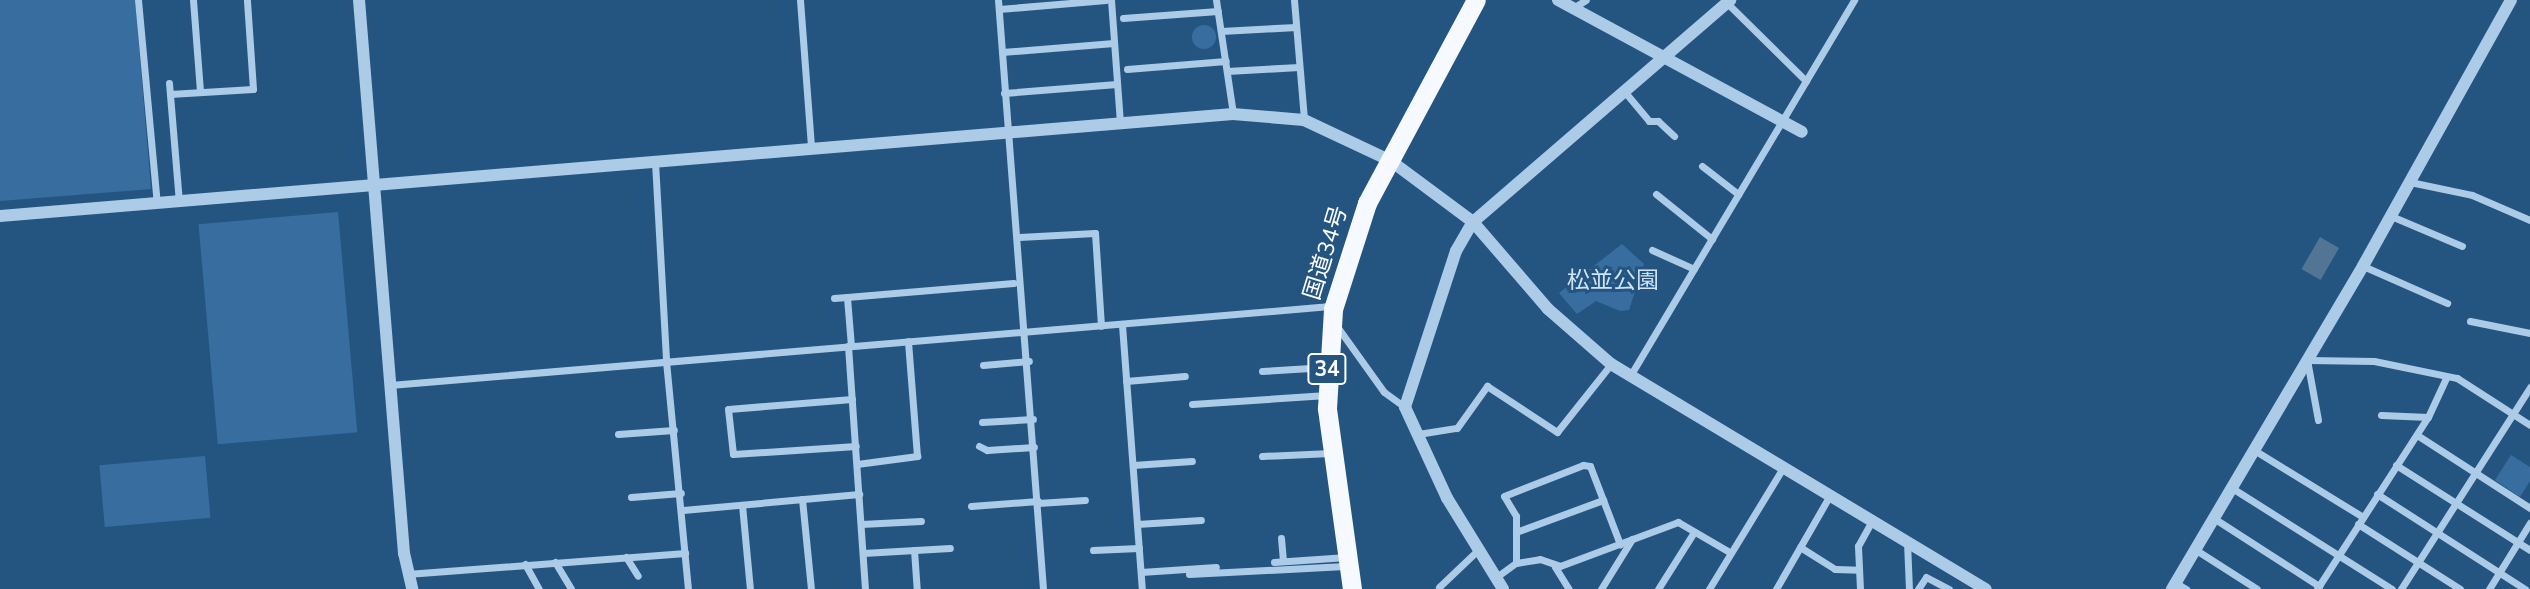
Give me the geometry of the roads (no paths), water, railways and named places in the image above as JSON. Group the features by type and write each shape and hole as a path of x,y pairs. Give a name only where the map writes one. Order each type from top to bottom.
{"highway":[{"name":"国道34号","path":"1352,589 1327,395 1326,367 1333,312 1352,239 1476,0"}],"street":[{"path":"138,0 157,203"},
{"path":"193,0 201,93"},
{"path":"170,94 253,89 247,0"},
{"path":"359,0 389,385 407,574 412,589"},
{"path":"800,0 811,149"},
{"path":"1043,589 1029,361 1011,131 1004,93 999,4 1109,0 1121,123"},
{"path":"1216,0 1233,114"},
{"path":"1294,0 1304,120"},
{"path":"1558,0 1780,124 1802,132"},
{"path":"1573,8 1586,0"},
{"path":"1630,376 1854,0"},
{"path":"2178,587 2196,550 2391,216 2511,0"},
{"path":"1405,407 1456,251 1473,222 1728,2 1806,80"},
{"path":"1123,18 1218,11"},
{"path":"1221,31 1296,27"},
{"path":"1002,52 1114,43"},
{"path":"1127,69 1226,61"},
{"path":"1227,71 1299,67"},
{"path":"169,83 178,201"},
{"path":"1004,93 1117,84"},
{"path":"1624,91 1648,121 1658,121 1674,136"},
{"path":"0,216 1233,114 1304,120 1391,161 1473,222 1556,317 1611,364 1986,589"},
{"path":"655,162 666,361 683,510 688,589"},
{"path":"1702,166 1738,194"},
{"path":"2410,182 2482,198 2530,220"},
{"path":"1656,194 1712,239"},
{"path":"2391,216 2462,246"},
{"path":"1019,237 1095,233 1101,326"},
{"path":"1652,250 1694,269"},
{"path":"2362,266 2447,303"},
{"path":"834,298 1013,282"},
{"path":"847,297 865,589"},
{"path":"389,385 1101,326 1333,312 1384,392 1405,407 1478,550 1503,589"},
{"path":"2470,321 2530,333"},
{"path":"1122,325 1142,589"},
{"path":"857,464 917,456 908,341"},
{"path":"2307,360 2374,361 2446,378 2457,378 2530,425"},
{"path":"2307,360 2313,372 2318,420"},
{"path":"983,365 1029,361"},
{"path":"1417,434 1457,428 1486,386 1558,432 1611,364"},
{"path":"1262,371 1326,367"},
{"path":"1126,381 1185,376"},
{"path":"2215,519 2321,587 2339,554 2428,417 2446,378"},
{"path":"2401,589 2530,387"},
{"path":"1192,404 1327,395"},
{"path":"852,399 728,409 733,454 856,446"},
{"path":"2381,415 2428,417"},
{"path":"982,422 1033,419"},
{"path":"618,434 674,430"},
{"path":"2417,435 2530,508"},
{"path":"979,446 986,450 1034,446"},
{"path":"2254,450 2460,589"},
{"path":"1262,456 1333,453"},
{"path":"1133,465 1192,461"},
{"path":"1516,563 1516,516 1504,496 1513,490 1583,465 1590,466 1620,544"},
{"path":"2396,465 2530,550"},
{"path":"1709,589 1783,468"},
{"path":"2232,488 2392,589"},
{"path":"631,497 681,493"},
{"path":"683,510 859,494"},
{"path":"2377,494 2525,589"},
{"path":"1776,589 1830,495"},
{"path":"802,499 811,589"},
{"path":"971,506 1085,500"},
{"path":"1516,533 1603,500"},
{"path":"742,505 750,589"},
{"path":"1137,524 1201,520"},
{"path":"861,524 921,521"},
{"path":"1860,589 1858,546 1872,521"},
{"path":"1555,567 1678,522 1731,553"},
{"path":"2489,589 2530,523"},
{"path":"1658,589 1695,532"},
{"path":"1281,538 1278,561 1348,561"},
{"path":"1601,589 1632,539"},
{"path":"1907,542 1909,589"},
{"path":"1800,547 1835,569 1859,570"},
{"path":"863,553 950,548"},
{"path":"1093,550 1139,548"},
{"path":"914,550 917,589"},
{"path":"1439,587 1478,550"},
{"path":"2196,550 2257,589"},
{"path":"407,574 685,553"},
{"path":"626,557 638,576"},
{"path":"1494,578 1516,563 1540,559 1555,567 1569,589"},
{"path":"1189,575 1348,561"},
{"path":"555,562 571,589"},
{"path":"525,564 539,589"},
{"path":"1141,572 1216,567"},
{"path":"1918,589 1926,576 1949,589"}],"park label":[{"name":"松並公園","path":"1613,281"}]}
